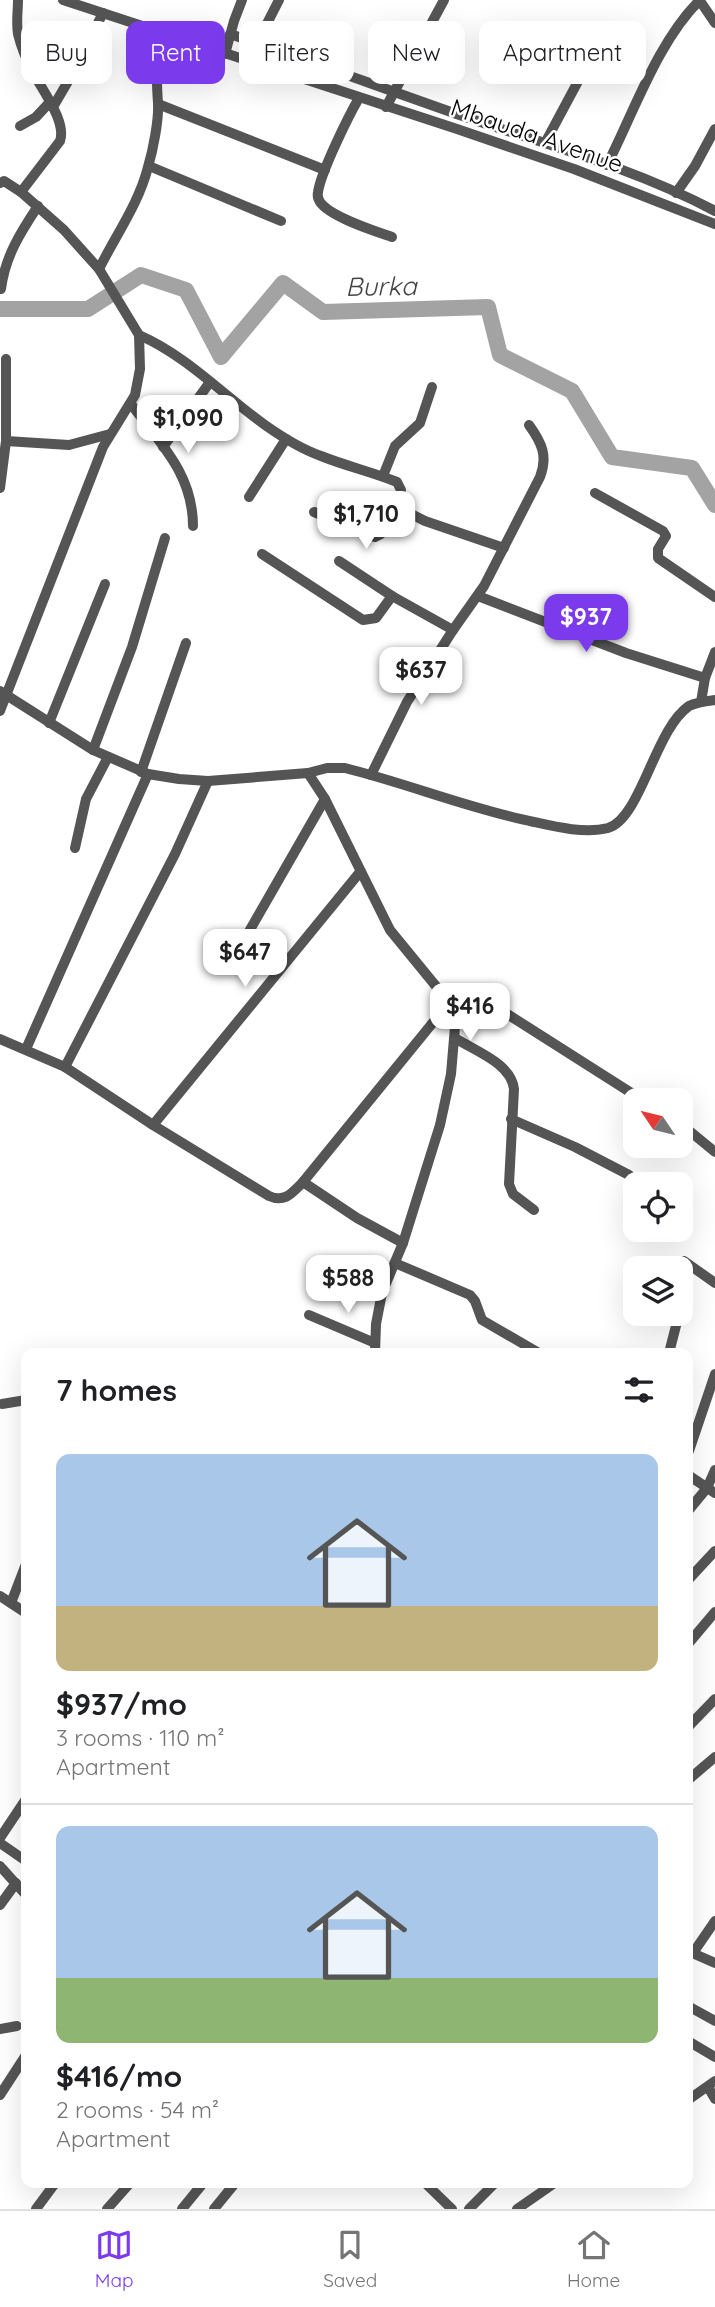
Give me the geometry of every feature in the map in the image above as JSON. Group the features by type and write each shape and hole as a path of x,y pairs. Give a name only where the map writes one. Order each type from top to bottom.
{"street":[{"path":"18,0 18,33 31,69 51,104 63,134 21,192"},
{"name":"Mbauda Avenue","path":"63,0 88,4 103,13 126,21"},
{"path":"225,54 242,0"},
{"path":"268,21 279,0"},
{"path":"386,107 444,0"},
{"path":"607,165 658,61 690,9 700,1 715,23"},
{"path":"20,126 51,104 70,78 103,13"},
{"path":"230,34 239,37"},
{"name":"Mbauda Avenue","path":"225,54 573,169 715,224"},
{"path":"354,76 607,165 715,211"},
{"path":"99,268 138,196 149,166 158,104 156,84"},
{"path":"545,143 577,84"},
{"path":"359,99 326,170 317,193 318,198 325,208 357,225 392,237"},
{"path":"158,104 326,170"},
{"path":"676,193 695,166 715,129"},
{"path":"149,166 281,221"},
{"path":"0,183 10,183 38,206 99,268 139,335 140,369 131,404 110,434 2,693 0,711"},
{"path":"1,289 5,264 13,246 38,206"},
{"path":"139,335 176,356 286,439 321,457 383,476 400,486 397,507 381,534 375,537 314,512"},
{"path":"0,488 6,441 6,359"},
{"path":"163,447 210,382"},
{"path":"383,476 395,446 420,423 432,387"},
{"path":"131,404 181,473 193,509 193,526"},
{"path":"371,775 407,702 478,596 544,468 541,442 529,425"},
{"path":"6,441 69,445 110,434"},
{"path":"249,497 286,439"},
{"path":"595,494 663,530 666,536 657,553 658,558 715,597"},
{"path":"397,507 425,521 504,548"},
{"path":"93,750 128,659 165,538"},
{"path":"262,554 363,620 376,618 392,596"},
{"path":"339,561 392,596 453,630"},
{"path":"49,723 105,584"},
{"path":"478,596 626,653 705,678"},
{"path":"26,1049 144,773 186,643"},
{"path":"701,702 705,678 715,652"},
{"path":"2,693 93,750 144,773 208,781 345,768 490,813 558,828 607,828 621,821 632,807 661,744 680,716 689,707 715,700"},
{"path":"75,848 86,799 108,757"},
{"path":"308,773 325,799 394,936 447,1002 453,1018 455,1038 451,1074 440,1125 403,1242 387,1277 378,1306 375,1348 309,1315"},
{"path":"65,1067 175,854 208,781"},
{"path":"243,942 325,799"},
{"path":"153,1125 360,872"},
{"path":"0,1039 65,1067 153,1125 274,1198 283,1199 303,1182 447,1002 468,993 478,996 623,1088"},
{"path":"455,1038 510,1075 514,1089 510,1189 534,1210"},
{"path":"511,1119 623,1172"},
{"path":"693,1134 715,1152"},
{"path":"303,1182 358,1218 403,1242"},
{"path":"395,1263 470,1295 482,1320 530,1348"},
{"path":"693,1267 715,1283"},
{"path":"670,1348 676,1326"},
{"path":"693,1437 715,1374"},
{"path":"2,1404 21,1401"},
{"path":"693,1507 711,1491 715,1470"},
{"path":"693,1478 711,1491"},
{"path":"693,1575 715,1551"},
{"path":"11,1603 21,1577"},
{"path":"0,1596 21,1610"},
{"path":"693,1638 715,1612"},
{"path":"693,1722 715,1699"},
{"path":"693,1776 715,1757"},
{"path":"0,1838 21,1806"},
{"path":"0,1843 21,1858"},
{"path":"0,1866 21,1889"},
{"path":"0,1905 16,1883"},
{"path":"693,1949 715,1921"},
{"path":"693,1953 715,1963"},
{"path":"693,2009 715,2021"},
{"path":"0,2029 17,2026"},
{"path":"693,2043 715,2057"},
{"path":"0,2095 21,2063"},
{"path":"693,2097 711,2084 715,2099"},
{"path":"36,2209 52,2188"},
{"path":"107,2209 126,2188"},
{"path":"182,2209 199,2188"},
{"path":"214,2209 231,2188"},
{"path":"430,2188 452,2209"},
{"path":"436,2188 438,2196"},
{"path":"469,2209 490,2188"},
{"path":"517,2209 547,2188"}],"waterway":[{"name":"Burka","path":"0,309 88,309 141,275 186,290 221,357 283,283 323,312 488,307 500,355 572,391 612,457 692,468 715,505"}]}
